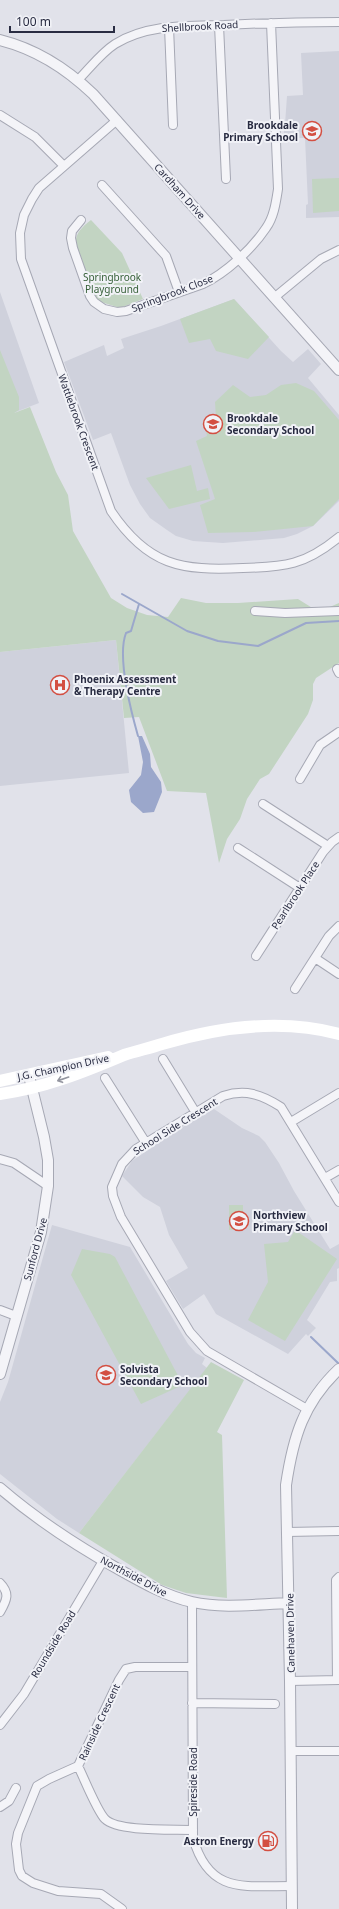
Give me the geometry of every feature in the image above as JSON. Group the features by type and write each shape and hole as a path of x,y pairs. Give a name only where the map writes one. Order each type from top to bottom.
{"main road":[{"name":"J.G. Champion Drive","path":"0,1094 32,1089 100,1066 126,1055 195,1034 245,1027 272,1026 304,1028 339,1034"},
{"name":"J.G. Champion Drive","path":"0,1081 105,1058 126,1055"}],"street":[{"name":"Shellbrook Road","path":"78,80 105,52 115,44 138,33 169,27 339,22"},
{"name":"Springbrook Close","path":"81,220 72,231 72,248 90,296 94,302 111,311 126,311 214,279 240,257 267,228 277,201 278,190 271,23"},
{"path":"219,25 226,179"},
{"path":"169,27 173,125"},
{"name":"Cardham Drive","path":"0,40 42,56 78,80 93,94 240,257 339,370"},
{"path":"0,115 35,138 64,166"},
{"name":"Wattlebrook Crescent","path":"117,120 39,188 26,210 20,233 21,260 111,511 136,542 162,558 178,565 205,570 288,565 315,555 339,537"},
{"path":"102,185 166,256 179,292"},
{"path":"275,297 322,259 339,250"},
{"path":"255,611 285,613 339,611"},
{"path":"300,779 320,745 339,732"},
{"path":"263,804 328,846"},
{"name":"Pearlbrook Place","path":"256,956 328,846 339,838"},
{"path":"238,848 300,888"},
{"path":"295,990 329,936 339,926"},
{"path":"315,958 339,974"},
{"path":"163,1059 196,1113"},
{"name":"Sunford Drive","path":"0,1374 41,1232 48,1186 48,1160 29,1074"},
{"path":"105,1078 146,1144"},
{"name":"School Side Crescent","path":"307,1409 207,1351 190,1332 121,1217 113,1196 112,1187 122,1164 127,1157 223,1096 234,1092 248,1092 269,1099 281,1106 339,1202"},
{"path":"291,1122 339,1093"},
{"path":"0,1159 14,1163 48,1186"},
{"path":"325,1178 339,1170"},
{"path":"0,1310 16,1316"},
{"name":"Canehaven Drive","path":"292,1909 289,1603 286,1485 291,1453 298,1428 315,1396 338,1370"},
{"name":"Northside Drive","path":"0,1488 23,1508 57,1532 103,1561 169,1595 192,1602 226,1604 289,1603"},
{"path":"287,1532 339,1531"},
{"name":"Roundside Road","path":"0,1726 24,1694 103,1561"},
{"path":"290,1681 338,1680 336,1580 339,1577"},
{"path":"0,1583 8,1595 0,1612"},
{"name":"Spireside Road","path":"192,1602 193,1830 195,1844 202,1861 208,1870 224,1881 243,1886 292,1886"},
{"name":"Rainside Crescent","path":"192,1667 135,1667 126,1669 118,1680 78,1766 102,1816 110,1822 140,1829 193,1830"},
{"path":"192,1703 275,1704"},
{"path":"290,1751 339,1751"},
{"path":"78,1766 37,1786 18,1833 16,1844 19,1870 22,1876 32,1883 58,1892 101,1894 122,1909"},
{"path":"0,1807 10,1801 16,1788"}],"shaded area":[{"name":"Brookdale Primary School","path":"339,51 339,217 306,218 306,205 308,204 305,138 283,138 287,96 303,95 301,53"},
{"path":"0,292 39,403 0,418"},
{"name":"Brookdale Secondary School","path":"234,299 281,351 293,362 308,349 321,364 308,378 339,415 339,501 313,526 297,534 284,538 223,543 193,541 176,536 150,518 140,504 130,485 111,433 93,440 64,362 104,345 107,356 124,348 121,339"},
{"name":"Phoenix Assessment & Therapy Centre","path":"116,640 129,773 0,786 0,652"},
{"name":"Northview Primary School","path":"214,1109 242,1128 259,1136 265,1142 330,1249 339,1244 339,1268 337,1269 337,1281 330,1282 307,1320 316,1328 308,1336 306,1334 288,1354 216,1314 204,1294 183,1309 166,1281 188,1268 169,1235 160,1207 143,1197 122,1176 132,1161 174,1132"},
{"name":"Solvista Secondary School","path":"52,1225 130,1247 188,1344 196,1353 205,1358 202,1364 207,1368 79,1533 57,1519 0,1474 0,1402 8,1382"}],"green space":[{"path":"339,178 339,211 313,213 312,179"},
{"name":"Springbrook Playground","path":"91,220 122,253 143,299 120,308 98,301 76,247 77,235"},
{"path":"234,299 269,337 248,359 216,351 210,339 189,343 180,319"},
{"path":"0,350 19,397 19,410 14,413 30,407 56,472 68,495 73,531 111,598 127,608 147,615 168,617 181,598 206,603 238,603 298,599 314,609 325,609 339,603 339,663 316,678 313,684 313,700 308,714 269,774 260,779 247,799 240,819 227,839 219,863 206,793 167,791 139,717 124,718 116,640 0,652"},
{"path":"296,383 314,391 339,420 339,499 313,526 253,532 208,533 200,505 215,499 196,441 207,436 204,421 216,418 215,402 233,385 250,397 266,395 281,385"},
{"path":"191,465 197,491 208,488 210,499 169,509 146,478"},
{"path":"229,1205 243,1205 243,1230 229,1230"},
{"path":"295,1230 337,1259 285,1341 248,1320 268,1282 264,1244 288,1242"},
{"path":"82,1249 110,1254 115,1257 183,1385 141,1404 71,1275"},
{"path":"211,1362 244,1380 217,1432 222,1435 227,1598 186,1593 162,1585 79,1533"}],"water":[{"path":"138,736 142,736 150,754 151,767 161,782 162,792 154,812 143,813 131,802 129,790 141,775 143,762"}],"waterway":[{"path":"122,594 187,631 218,641 258,646 306,623 339,621"},
{"path":"138,736 126,684 123,655 126,633 131,631 139,604"},
{"path":"311,1337 339,1364"}],"place":[{"name":"Brookdale Primary School","path":"312,131"},
{"name":"Brookdale Secondary School","path":"213,424"},
{"name":"Phoenix Assessment & Therapy Centre","path":"60,685"},
{"name":"Northview Primary School","path":"239,1221"},
{"name":"Solvista Secondary School","path":"106,1375"},
{"name":"Astron Energy","path":"268,1841"}]}
